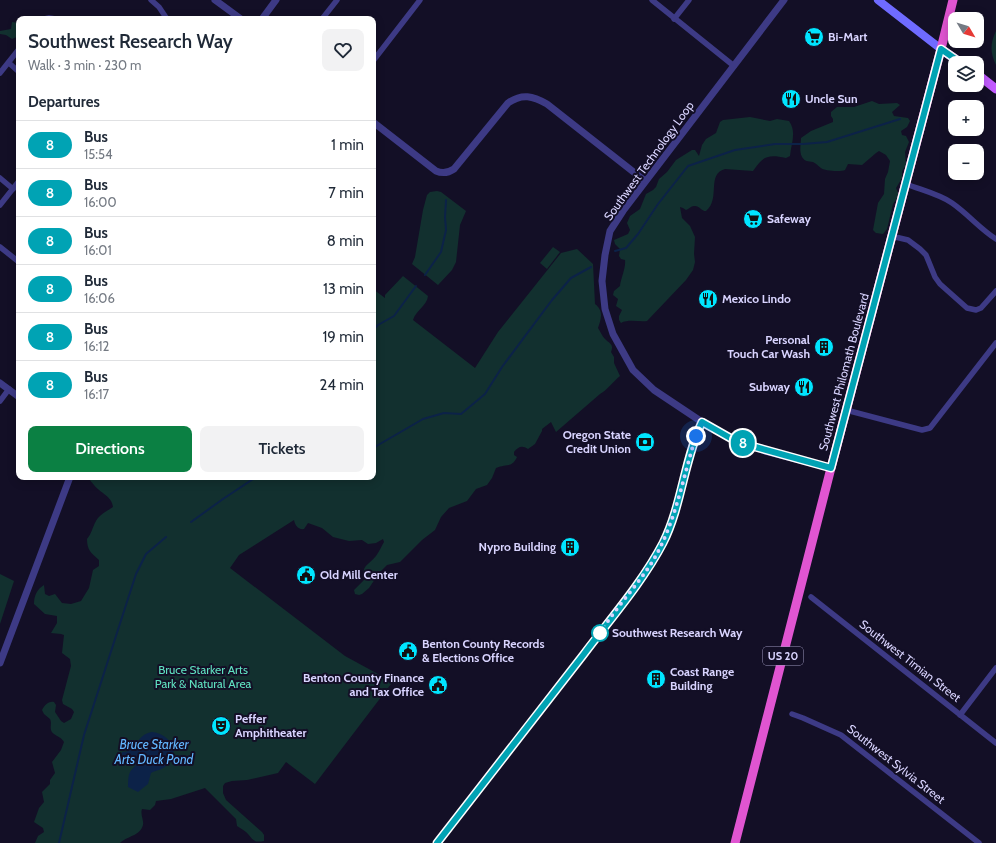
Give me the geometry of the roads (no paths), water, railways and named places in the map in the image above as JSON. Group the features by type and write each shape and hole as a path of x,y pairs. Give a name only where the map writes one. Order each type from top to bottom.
{"highway":[{"name":"Southwest Philomath Boulevard","path":"735,843 953,0"}],"main road":[{"path":"878,0 951,56"},
{"path":"984,80 996,89"}],"street":[{"path":"151,0 159,7 165,16"},
{"path":"215,0 237,16"},
{"path":"264,16 276,0"},
{"path":"324,16 337,0"},
{"path":"376,57 420,0"},
{"path":"652,0 734,66"},
{"path":"674,19 689,0"},
{"name":"Southwest Technology Loop","path":"784,0 623,211 610,232 605,255 602,281 605,309 613,334 633,370 654,390 702,422 732,439 748,445 831,468"},
{"path":"0,73 16,53"},
{"path":"9,62 16,69"},
{"path":"376,124 436,171 443,173 449,172 458,165 508,103 519,97 531,96 547,104 646,181"},
{"path":"0,178 13,188"},
{"path":"0,205 16,184"},
{"path":"906,184 939,196 952,203 996,240"},
{"path":"891,236 908,240 920,249 926,256 935,277 940,284 967,308 976,310 981,308 996,291"},
{"path":"0,247 16,260"},
{"path":"846,410 922,430 927,429 933,426 996,343"},
{"path":"0,383 16,395"},
{"path":"0,401 9,389"},
{"path":"437,843 654,560 669,528 680,495 694,439 702,422"},
{"path":"0,663 69,480"},
{"name":"Southwest Timian Street","path":"811,597 996,743"},
{"path":"960,715 996,668"},
{"name":"Southwest Sylvia Street","path":"792,714 841,735 979,843"}],"water":[{"name":"Bruce Starker Arts Duck Pond","path":"152,732 158,733 169,740 172,744 173,755 171,761 164,767 151,773 148,784 138,792 128,787 129,774 135,766 136,760 131,756 122,755 122,752 131,749 142,736"}],"waterway":[{"path":"615,251 626,248 688,166 735,150 775,144 827,142 900,119"},
{"path":"425,275 441,252 446,230 446,200"},
{"path":"376,446 423,419 444,413 461,414 485,394 502,367 552,300 571,278 591,267"},
{"path":"376,327 394,316 416,286"},
{"path":"191,522 252,480"},
{"path":"59,843 84,735 136,574 146,554 166,537"}],"place":[{"name":"Bi-Mart","path":"814,37"},
{"name":"Uncle Sun","path":"791,99"},
{"name":"Safeway","path":"753,219"},
{"name":"Mexico Lindo","path":"708,299"},
{"name":"Personal Touch Car Wash","path":"824,347"},
{"name":"Subway","path":"804,387"},
{"name":"Oregon State Credit Union","path":"645,442"},
{"name":"Nypro Building","path":"570,547"},
{"name":"Old Mill Center","path":"306,575"},
{"name":"Southwest Research Way","path":"600,633"},
{"name":"Benton County Records & Elections Office","path":"408,651"},
{"name":"Coast Range Building","path":"656,679"},
{"name":"Benton County Finance and Tax Office","path":"438,685"},
{"name":"Peffer Amphitheater","path":"221,726"}],"park label":[{"name":"Bruce Starker Arts Park & Natural Area","path":"203,677"}]}
